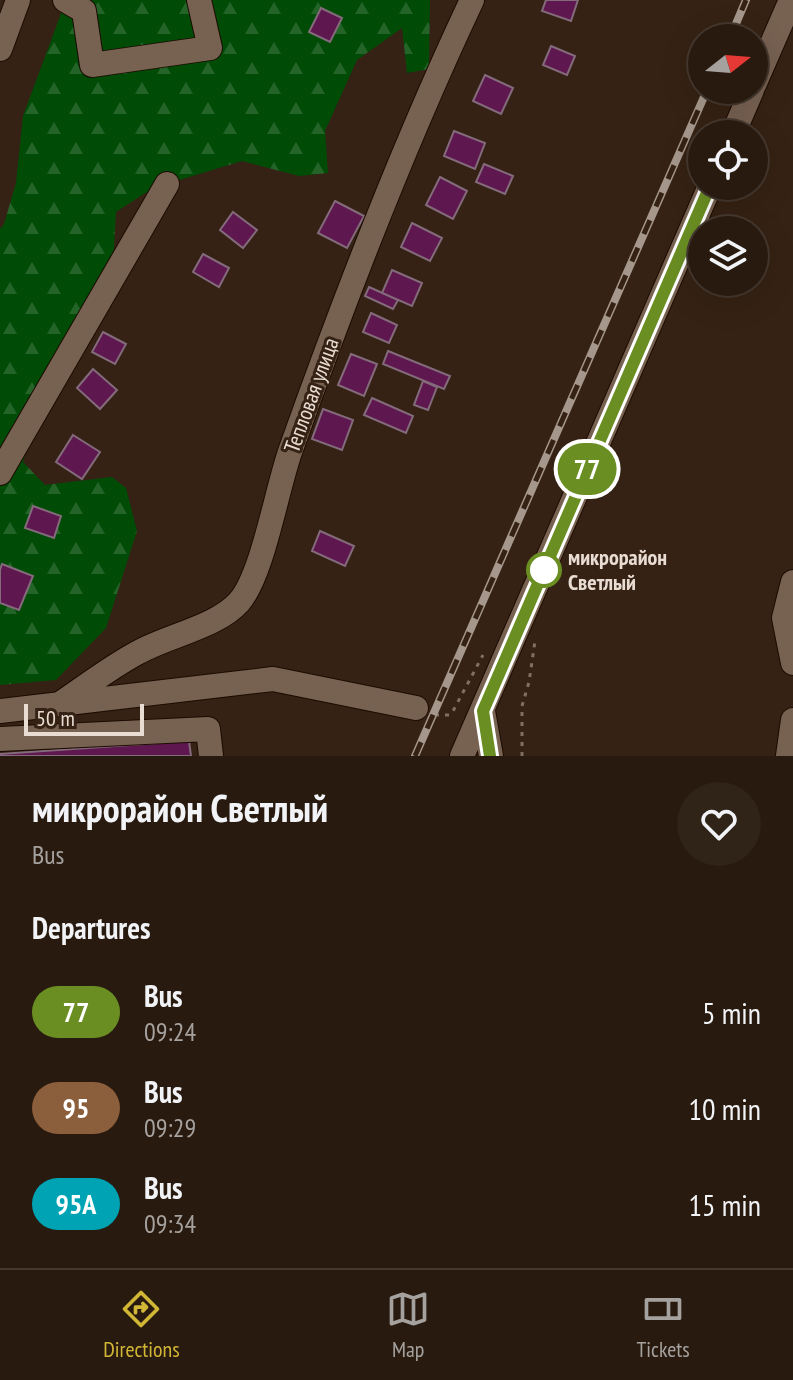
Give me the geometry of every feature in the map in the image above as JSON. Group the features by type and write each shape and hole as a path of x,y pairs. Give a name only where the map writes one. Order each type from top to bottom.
{"street":[{"path":"0,47 18,0"},
{"path":"65,0 84,11 92,65 210,48 199,0"},
{"name":"Тепловая улица","path":"61,703 137,652 220,616 237,605 251,586 285,466 347,293 433,82 472,0"},
{"path":"768,53 791,0"},
{"path":"0,473 167,184"},
{"path":"462,756 704,200"},
{"path":"793,582 784,618 793,663"},
{"path":"0,711 273,679 416,708"},
{"path":"483,711 491,756"},
{"path":"788,756 793,720"},
{"path":"0,739 208,729 211,756"}],"path":[{"path":"522,756 522,706 536,638"},
{"path":"416,708 439,717 449,715 465,693 486,651"}],"green space":[{"path":"66,0 430,0 429,69 407,73 402,28 357,60 325,131 328,173 299,176 242,161 153,188 116,212 113,265 44,390 23,462 45,485 112,477 126,488 137,531 106,628 56,680 0,685 0,229 16,183 23,116"}],"building":[{"path":"546,0 578,0 571,21 542,11"},
{"path":"321,8 342,18 330,42 309,32"},
{"path":"551,46 575,56 567,75 543,65"},
{"path":"485,75 513,88 501,114 473,101"},
{"path":"454,131 485,143 475,169 444,156"},
{"path":"484,164 513,176 505,194 476,182"},
{"path":"440,177 467,191 453,219 426,205"},
{"path":"335,201 364,216 347,248 318,233"},
{"path":"233,212 257,230 243,248 220,230"},
{"path":"412,223 442,238 430,261 401,247"},
{"path":"203,254 229,268 219,287 193,272"},
{"path":"392,270 422,283 412,306 382,293"},
{"path":"369,287 398,300 393,309 365,296"},
{"path":"371,313 397,325 389,343 363,332"},
{"path":"103,332 126,344 115,364 92,352"},
{"path":"388,351 450,376 444,389 383,364"},
{"path":"351,354 377,364 364,396 338,385"},
{"path":"93,369 117,390 100,409 77,388"},
{"path":"423,381 437,387 428,410 414,405"},
{"path":"372,398 413,416 406,433 364,415"},
{"path":"323,409 353,420 342,450 312,439"},
{"path":"73,435 100,452 82,479 56,462"},
{"path":"33,506 61,516 54,538 25,528"},
{"path":"320,531 354,546 345,566 312,551"},
{"path":"2,564 33,576 19,610 0,603"},
{"path":"189,741 191,756 0,756 0,754"}],"railway":[{"path":"736,24 746,0"},
{"path":"415,756 701,104"}],"bus line":[{"name":"77","path":"490,756 483,711 704,200"}],"place":[{"name":"микрорайон Светлый","path":"544,570"}]}
